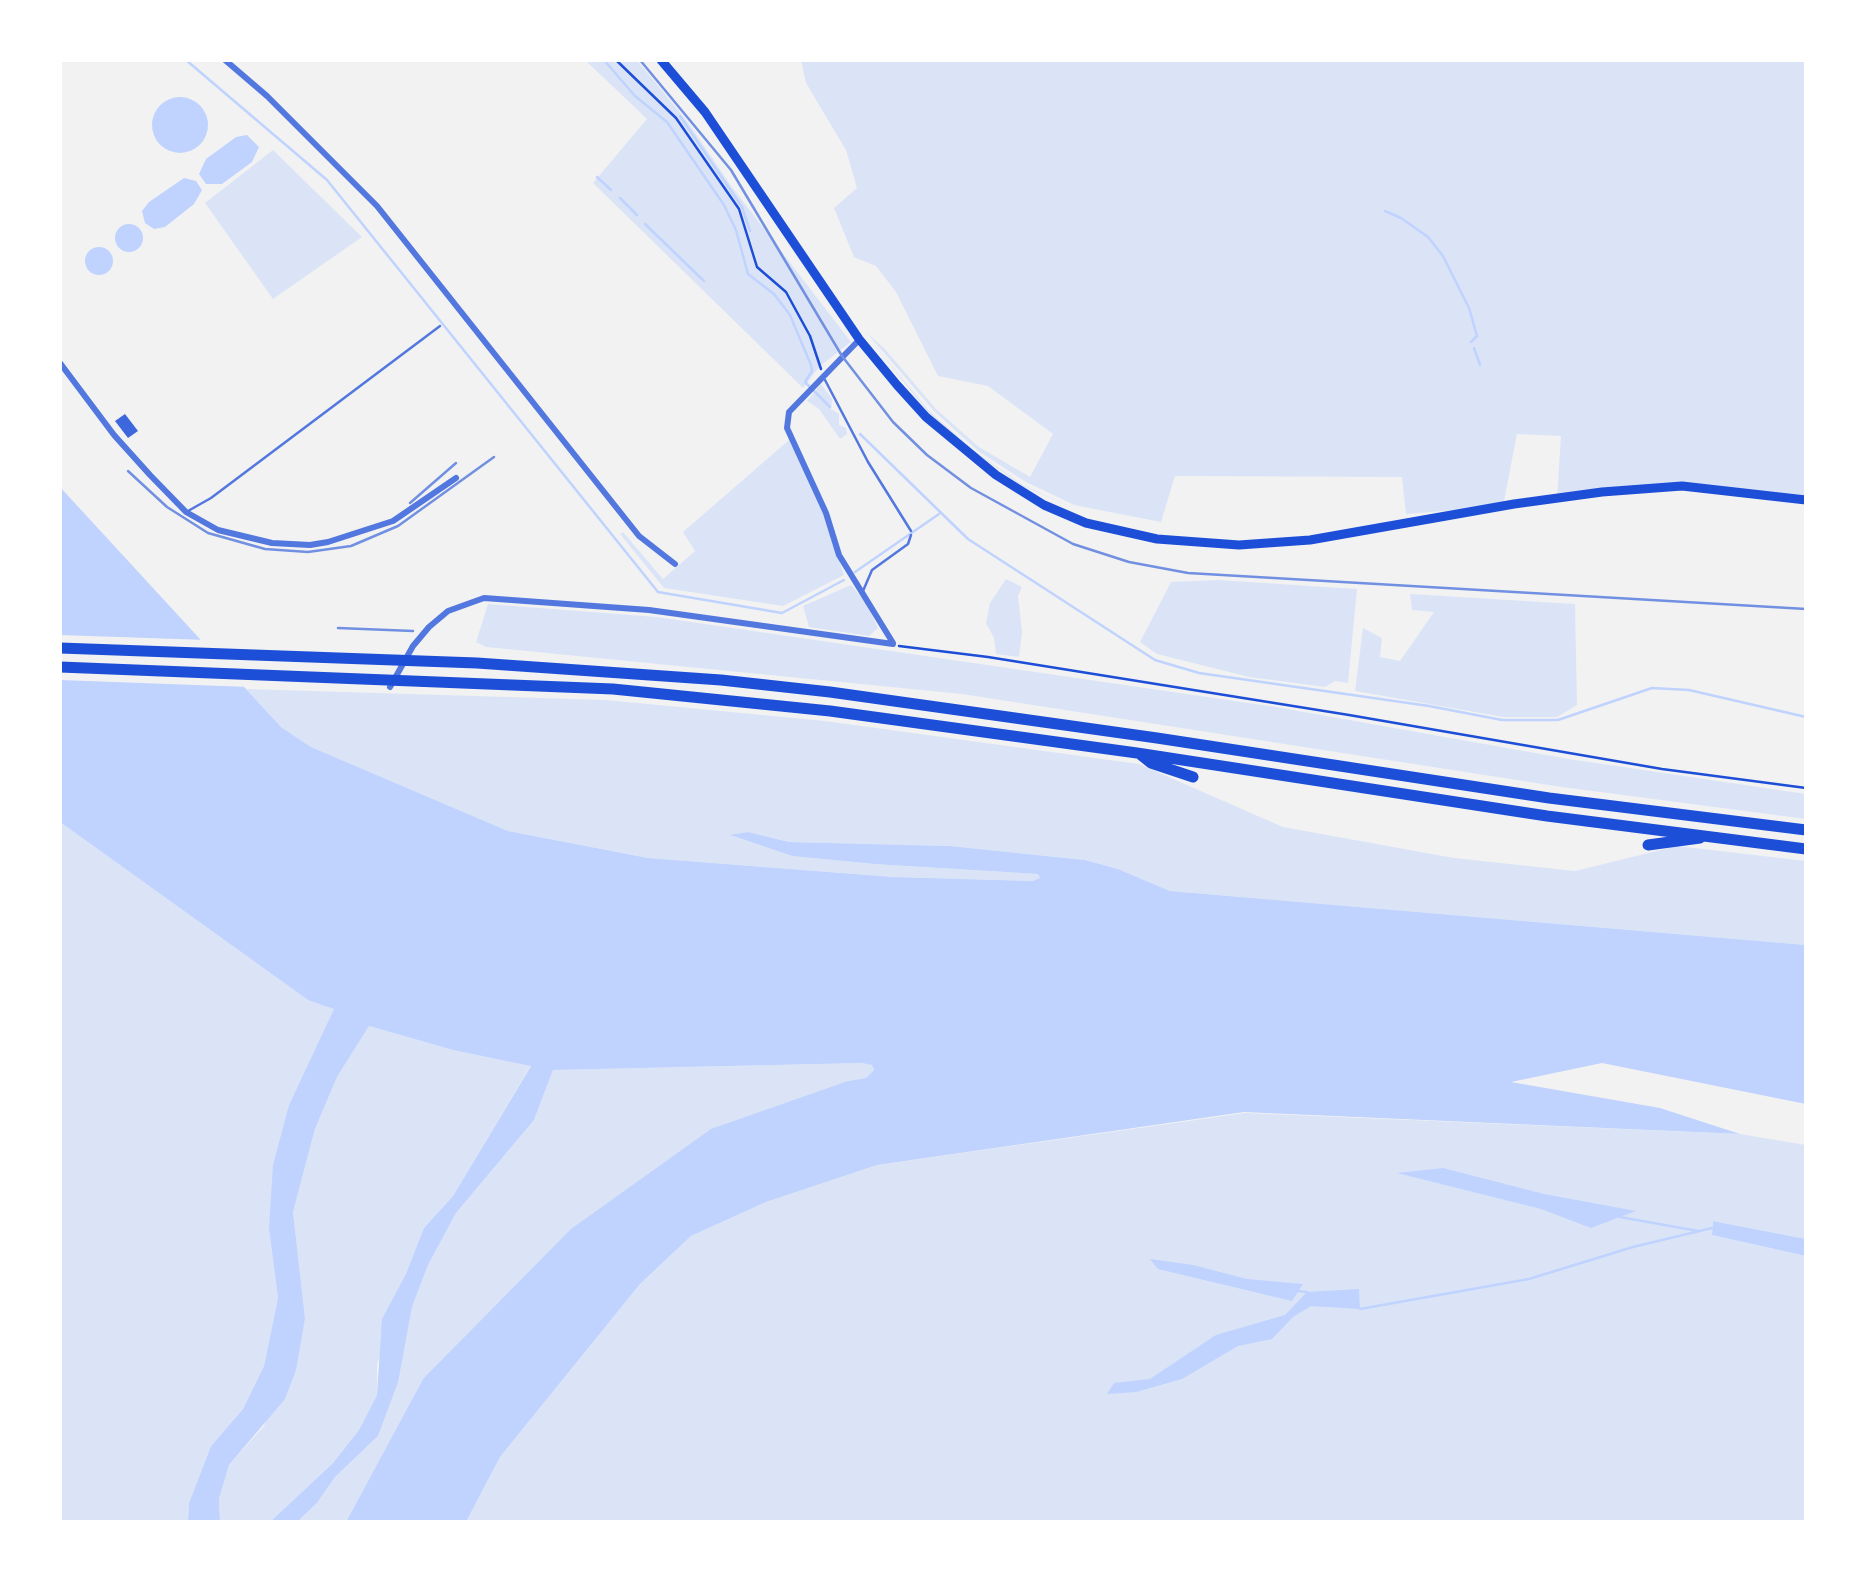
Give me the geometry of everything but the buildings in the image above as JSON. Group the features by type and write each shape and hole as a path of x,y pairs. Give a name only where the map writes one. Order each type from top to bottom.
{"highway":[{"path":"60,648 476,662 830,692 1566,800 1806,830"},
{"path":"60,667 613,689 830,711 1806,850"},
{"path":"1138,753 1151,763 1194,776"},
{"path":"1648,845 1704,837"}],"main road":[{"path":"661,60 751,177 860,339 926,417 996,475 1044,506 1086,522 1157,539 1219,545 1289,542 1557,498 1682,486 1806,500"}],"street":[{"path":"225,60 267,96 377,206 639,536 675,564"},
{"path":"860,339 790,412 787,428 822,502 840,555 893,644"},
{"path":"60,362 114,436 186,512 218,530 310,545 394,521 456,478"},
{"path":"390,687 413,646 429,627 448,611 484,598 650,610 893,644"}],"lane":[{"path":"186,512 212,498 440,326"},
{"path":"820,378 911,533 908,544 872,570 862,593"}],"path":[{"path":"616,60 676,118 739,209 757,266 786,292 810,336 820,378"},
{"path":"893,644 1662,769 1806,788"}],"shaded area":[{"path":"585,60 637,60 851,342 820,366 803,388 593,183 647,119"},
{"path":"801,60 1806,60 1806,500 1680,485 1557,498 1561,436 1517,434 1503,506 1406,514 1402,477 1175,476 1161,522 1074,505 1026,482 978,451 934,411 867,333 936,409 979,447 1030,477 1053,434 988,386 938,376 896,292 876,266 854,257 834,208 857,188 846,150 806,83"},
{"path":"273,150 362,237 273,299 205,203"},
{"path":"867,336 929,411 973,450 1023,485 1071,507 1023,486 973,451 928,412"},
{"path":"821,384 832,399 831,409 839,414 839,425 846,428 847,434 840,439 819,409 807,401"},
{"path":"789,440 820,501 844,575 783,606 664,588 620,534 623,532 663,579 695,551 683,532"},
{"path":"1006,579 1022,587 1018,596 1022,632 1019,657 996,654 994,638 986,623 990,603"},
{"path":"1218,580 1357,589 1348,683 1335,681 1325,687 1249,677 1157,654 1140,642 1171,582"},
{"path":"851,585 866,603 878,628 869,636 809,627 803,606"},
{"path":"1410,594 1575,604 1577,705 1557,717 1503,717 1355,691 1363,628 1382,638 1380,657 1400,661 1434,612 1412,610"},
{"path":"488,604 657,617 1276,707 1569,759 1806,794 1806,819 1562,787 962,694 486,647 476,642"},
{"path":"246,689 606,700 825,721 1139,764 1283,827 1454,858 1575,871 1677,846 1806,861 1806,945 1170,891 1085,860 950,846 789,842 748,832 732,836 792,856 1038,874 1040,878 1034,881 893,877 648,858 508,831 311,747 281,727"},
{"path":"60,822 308,1000 335,1008 289,1105 269,1229 278,1298 264,1366 243,1409 211,1446 189,1503 188,1522 60,1522"},
{"path":"369,1026 453,1050 531,1065 453,1196 424,1228 377,1364 377,1395 359,1430 333,1463 270,1522 220,1522 219,1499 229,1465 264,1426 305,1318 293,1212 315,1129 337,1077"},
{"path":"872,1064 874,1070 866,1078 848,1081 423,1379 346,1522 297,1522 317,1503 335,1477 378,1436 397,1382 412,1307 428,1265 456,1213 534,1120 553,1070"},
{"path":"1245,1113 1740,1134 1806,1145 1806,1239 1713,1221 1712,1235 1806,1256 1806,1522 466,1522 500,1457 640,1284 691,1236 766,1202 877,1165"}],"water":[{"path":"180,97 200,105 208,125 200,145 180,153 160,145 152,125 160,105"},
{"path":"247,135 259,147 252,162 222,184 206,184 199,174 206,159 236,137"},
{"path":"184,178 196,181 202,190 194,204 165,227 154,229 145,223 142,211 149,202"},
{"path":"129,224 139,228 143,238 139,248 129,252 119,248 115,238 119,228"},
{"path":"99,247 109,251 113,261 109,271 99,275 89,271 85,261 89,251"},
{"path":"60,487 281,727 311,747 508,831 648,858 893,877 1033,881 1040,878 1038,874 792,856 730,835 748,832 789,842 950,846 1085,860 1170,891 1806,945 1806,1104 1602,1063 1511,1082 1660,1108 1740,1134 1244,1112 877,1165 766,1202 691,1236 640,1284 500,1457 466,1522 346,1522 423,1379 571,1229 711,1129 866,1078 874,1070 872,1065 862,1063 553,1070 534,1120 456,1213 428,1265 412,1307 398,1382 378,1436 335,1477 317,1503 297,1522 270,1522 333,1463 359,1430 377,1395 382,1319 424,1228 453,1196 531,1066 453,1050 369,1026 337,1077 315,1129 293,1212 305,1318 296,1370 285,1399 229,1465 219,1499 220,1522 188,1522 189,1503 211,1446 243,1409 264,1366 278,1298 269,1229 273,1165 289,1105 334,1009 308,1000 60,822"},
{"path":"1443,1168 1544,1194 1636,1211 1591,1228 1541,1209 1397,1173"},
{"path":"1713,1221 1806,1239 1806,1256 1712,1235"},
{"path":"1150,1259 1247,1279 1303,1284 1292,1301 1158,1269"},
{"path":"1359,1289 1360,1309 1311,1306 1293,1317 1272,1339 1238,1346 1182,1379 1136,1392 1107,1394 1114,1383 1150,1379 1216,1335 1285,1315 1307,1292"}],"pier":[{"path":"60,635 207,640 250,687 60,680"}],"waterway":[{"path":"186,60 327,180 658,592 782,613 844,580"},
{"path":"604,60 635,96 667,122 724,205 736,230 748,274 774,294 790,315 811,365 805,382 830,407"},
{"path":"680,116 742,207 750,231"},
{"path":"597,177 611,190"},
{"path":"620,198 637,215"},
{"path":"1385,211 1428,237 1443,256 1469,308 1477,336 1471,342"},
{"path":"645,224 704,281"},
{"path":"1474,348 1480,365"},
{"path":"860,434 968,539 1155,660 1199,673 1502,720 1558,720 1652,688 1689,690 1806,717"},
{"path":"855,572 939,514"},
{"path":"1620,1217 1698,1231"},
{"path":"1360,1309 1529,1279 1712,1228"},
{"path":"1298,1291 1307,1292"}],"railway":[{"path":"640,60 731,170 842,356 893,422 927,455 971,488 1073,544 1129,562 1188,573 1806,609"},
{"path":"128,471 167,507 208,533 265,549 308,552 351,546 398,526 494,457"},
{"path":"410,503 456,463"},
{"path":"338,628 413,631"}]}
